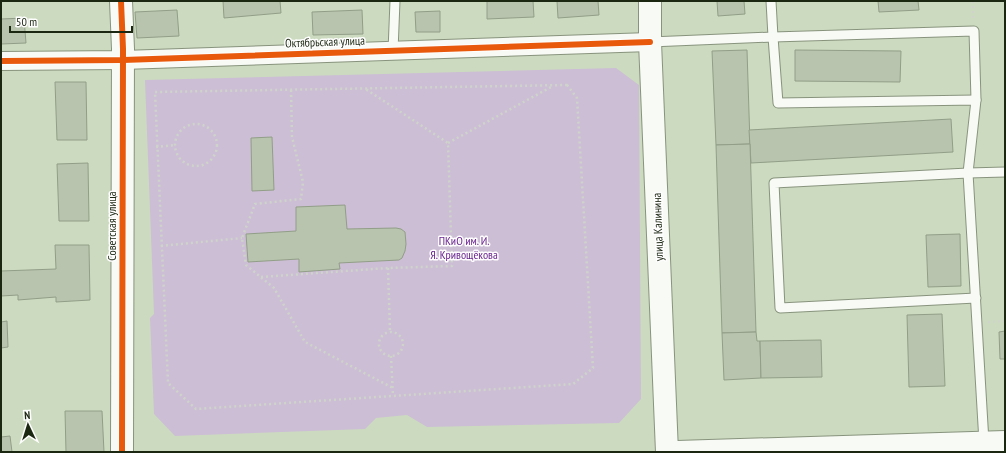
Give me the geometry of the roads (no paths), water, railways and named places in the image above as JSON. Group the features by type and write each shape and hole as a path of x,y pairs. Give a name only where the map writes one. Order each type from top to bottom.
{"street":[{"name":"Советская улица","path":"121,1 123,60 122,452"},
{"name":"улица Калинина","path":"650,1 650,42 667,452"},
{"name":"Октябрьская улица","path":"1,61 123,60 650,42"},
{"path":"677,452 991,445"}],"lane":[{"path":"393,51 395,1"},
{"path":"771,1 778,103 976,100"},
{"path":"650,42 974,31 976,100 968,173 976,298 991,445"},
{"path":"976,298 780,308 774,183 1005,172"}],"park label":[{"name":"ПКиО им. И. Я. Кривощёкова","path":"464,248"}]}
